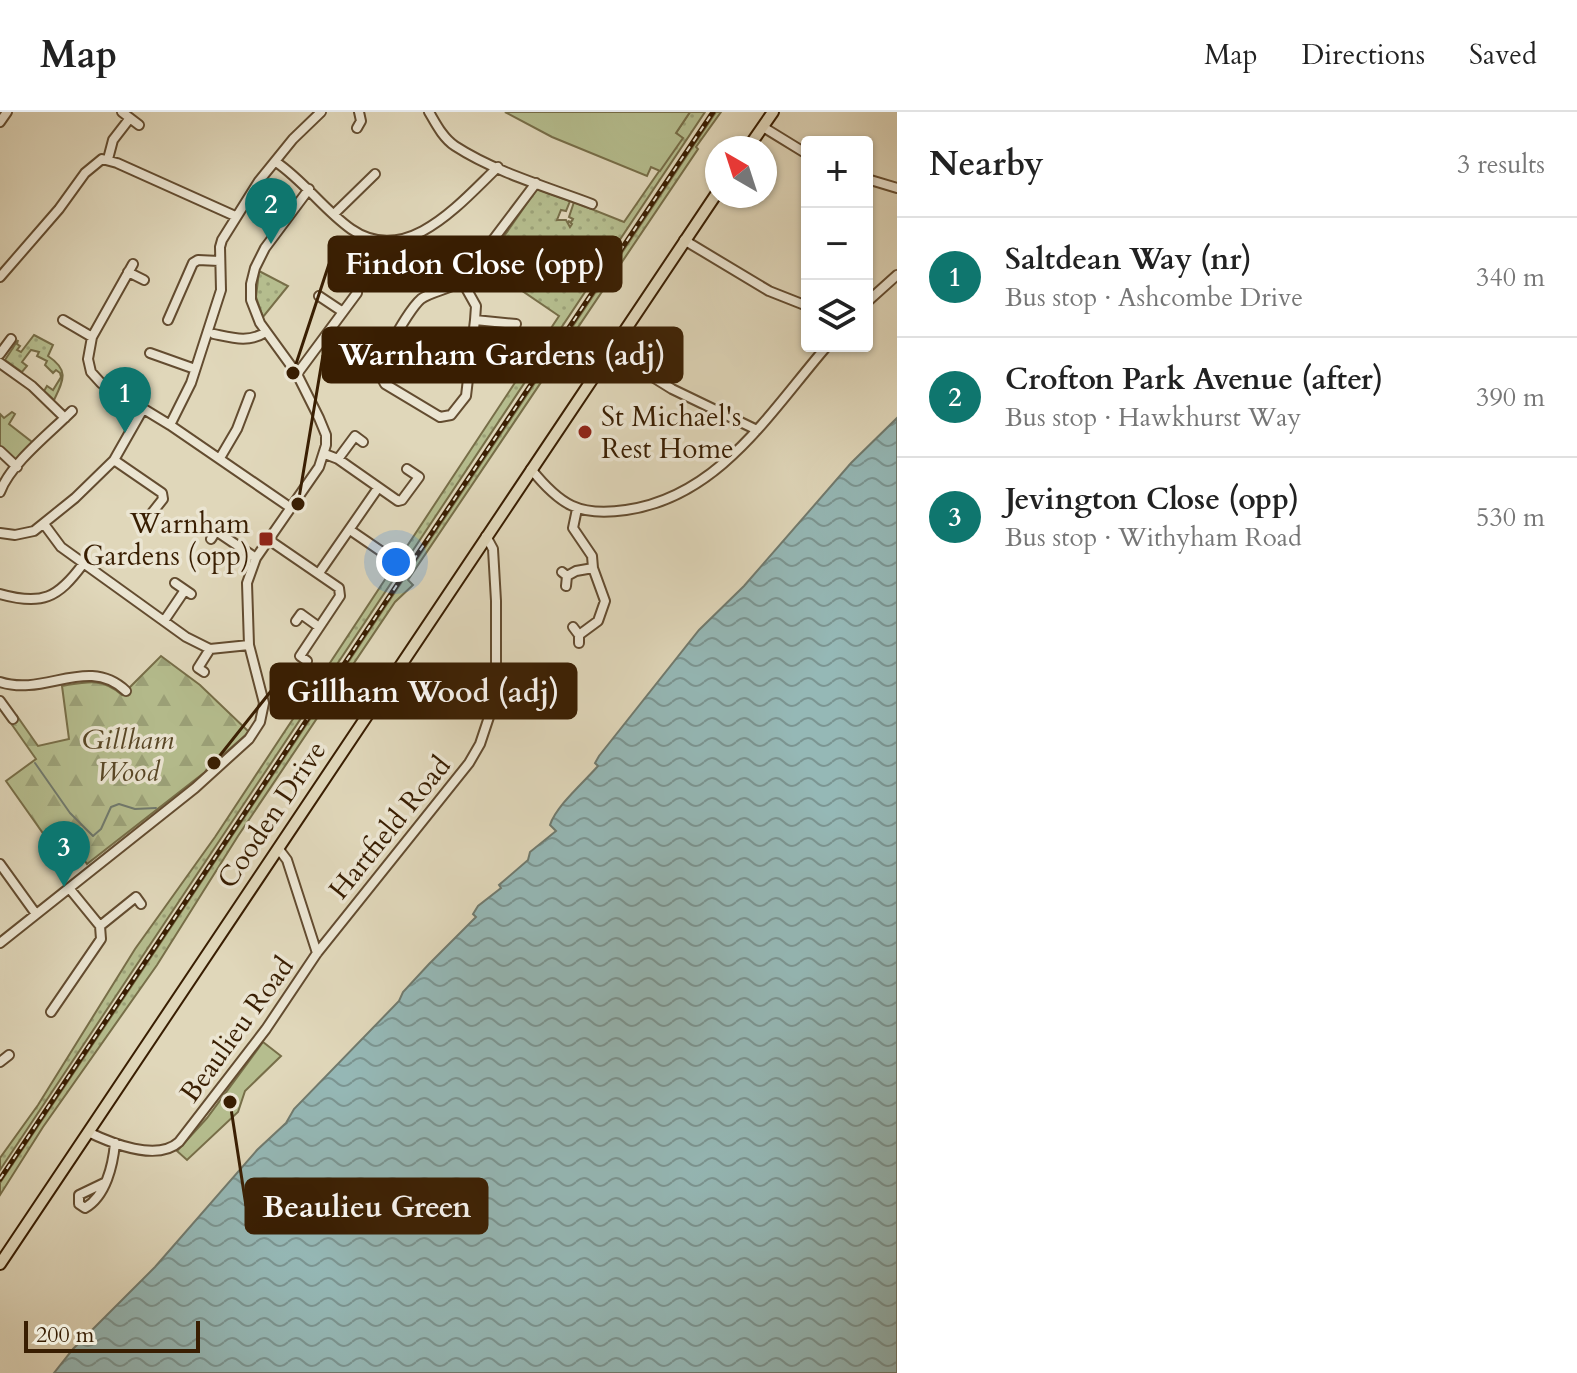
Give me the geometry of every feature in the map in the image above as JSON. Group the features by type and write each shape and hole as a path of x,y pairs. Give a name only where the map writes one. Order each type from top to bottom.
{"main road":[{"path":"757,136 773,112"},
{"name":"Cooden Drive","path":"0,1264 706,208"}],"street":[{"path":"0,122 7,112"},
{"path":"170,425 185,398 221,290 219,261 222,240 259,181 293,139 321,112"},
{"path":"356,127 361,121 359,112"},
{"path":"429,112 441,132 454,145 536,183 590,201"},
{"path":"108,159 113,140 126,115 139,125"},
{"path":"763,127 801,150"},
{"path":"0,277 59,209 85,173 97,162 108,159 235,216"},
{"path":"276,162 352,230 391,241 410,237 436,224 498,167"},
{"path":"334,214 375,173"},
{"path":"873,181 897,188"},
{"path":"462,281 476,306 466,396 451,415 440,417 385,384 379,364 417,304 426,296 449,290 462,281 536,183"},
{"path":"0,943 223,763 256,731 263,713 263,693 249,645 247,583 256,558 325,454 326,435 297,374 266,332 251,300 255,268 285,218 309,189"},
{"path":"684,240 759,286 801,304"},
{"path":"168,320 182,301 193,263 198,260 219,261"},
{"path":"144,280 130,268 92,337 88,359 91,372 101,383 170,425 291,508"},
{"path":"873,297 897,275"},
{"path":"297,374 357,293"},
{"path":"319,296 343,312"},
{"path":"475,320 517,323"},
{"path":"63,321 92,337"},
{"path":"219,332 245,340 256,339 266,332"},
{"path":"0,354 11,339"},
{"path":"611,351 672,389 757,430"},
{"path":"531,469 557,498 577,509 613,512 662,502 702,480 730,458 822,352"},
{"path":"155,353 195,369"},
{"path":"0,363 68,415 4,481 0,492"},
{"path":"220,458 245,398"},
{"path":"0,533 27,534 44,524 114,460 143,409"},
{"path":"338,459 355,436 363,442"},
{"path":"0,451 17,467"},
{"path":"325,454 338,459 398,501 419,477 407,469"},
{"path":"114,460 162,493 167,502 144,523 150,528"},
{"path":"319,573 378,488"},
{"path":"577,509 573,528 592,556 593,568 604,594 603,612 590,629 577,635"},
{"path":"44,524 61,547 199,645 210,649 249,645"},
{"path":"350,530 388,556 383,564"},
{"path":"211,539 216,531 256,558"},
{"name":"Hartfield Road","path":"317,953 469,763 488,724 496,681 496,601 493,549 486,536"},
{"path":"269,540 339,588 340,596 300,656 307,661"},
{"path":"0,594 28,601 40,600 63,588 83,564"},
{"path":"565,578 576,571 593,568"},
{"path":"164,621 188,592 175,583"},
{"path":"296,621 301,614 319,627"},
{"path":"204,672 198,668 210,649"},
{"path":"13,719 1,702 4,683 27,686 99,675 114,680 126,691"},
{"name":"Beaulieu Road","path":"88,1132 115,1143 158,1150 170,1149 179,1142 248,1054 317,953 287,860 278,848"},
{"path":"0,864 36,914"},
{"path":"51,1012 98,946 100,926 69,888"},
{"path":"100,926 136,897 141,904"},
{"path":"0,1062 9,1055"},
{"path":"104,1183 111,1168 115,1143"}],"green space":[{"path":"505,112 690,112 676,133 683,138 660,171 651,167 647,176 552,137"},
{"path":"690,112 705,112 0,1170 0,1158 38,1105 135,949 215,837 559,316 484,265 537,189 570,201 557,220 566,220 570,227 572,224 568,221 573,219 569,217 574,202 624,222 682,138 676,133"},
{"path":"716,112 721,112 696,147 698,149 408,580 413,585 395,602 238,836 157,965 43,1127 0,1195 0,1183"},
{"path":"259,271 288,286 263,317 256,297"},
{"path":"34,335 53,345 48,356 62,371 62,381 54,400 44,391 47,386 53,390 61,377 60,373 56,370 53,373 45,365 47,361 37,356 39,352 31,350 22,362 27,366 22,372 5,360 18,340 20,346 17,350 21,352"},
{"path":"12,412 15,414 9,424 32,442 17,460 0,448 0,414 4,418"},
{"name":"Gillham Wood","path":"161,656 200,685 249,732 216,761 212,761 205,772 87,864 83,858 85,856 80,855 66,836 52,846 6,781 36,759 10,722 17,716 38,746 69,739 62,686 101,683 122,695"},
{"path":"263,1042 281,1056 245,1091 238,1112 187,1160 177,1151 207,1118"}],"water":[{"path":"897,418 897,1373 54,1373 73,1349 155,1267 257,1150 286,1123 294,1109 476,917 473,914 478,906 501,888 499,885 528,860 530,852 556,831 550,825 558,810 598,766 595,763 599,756 699,630 744,586 851,463"}],"waterway":[{"path":"35,763 70,813 93,836 101,829 111,807 119,804 135,809 156,808"}],"railway":[{"path":"0,1179 713,112"}],"place":[{"name":"Crofton Park Avenue (after)","path":"271,244"},
{"name":"Findon Close (opp)","path":"293,373"},
{"name":"St Michael's Rest Home","path":"585,432"},
{"name":"Saltdean Way (nr)","path":"125,433"},
{"name":"Warnham Gardens (adj)","path":"298,504"},
{"name":"Warnham Gardens (opp)","path":"266,539"},
{"name":"Gillham Wood (adj)","path":"214,763"},
{"name":"Jevington Close (opp)","path":"64,887"},
{"name":"Beaulieu Green","path":"230,1102"}]}
